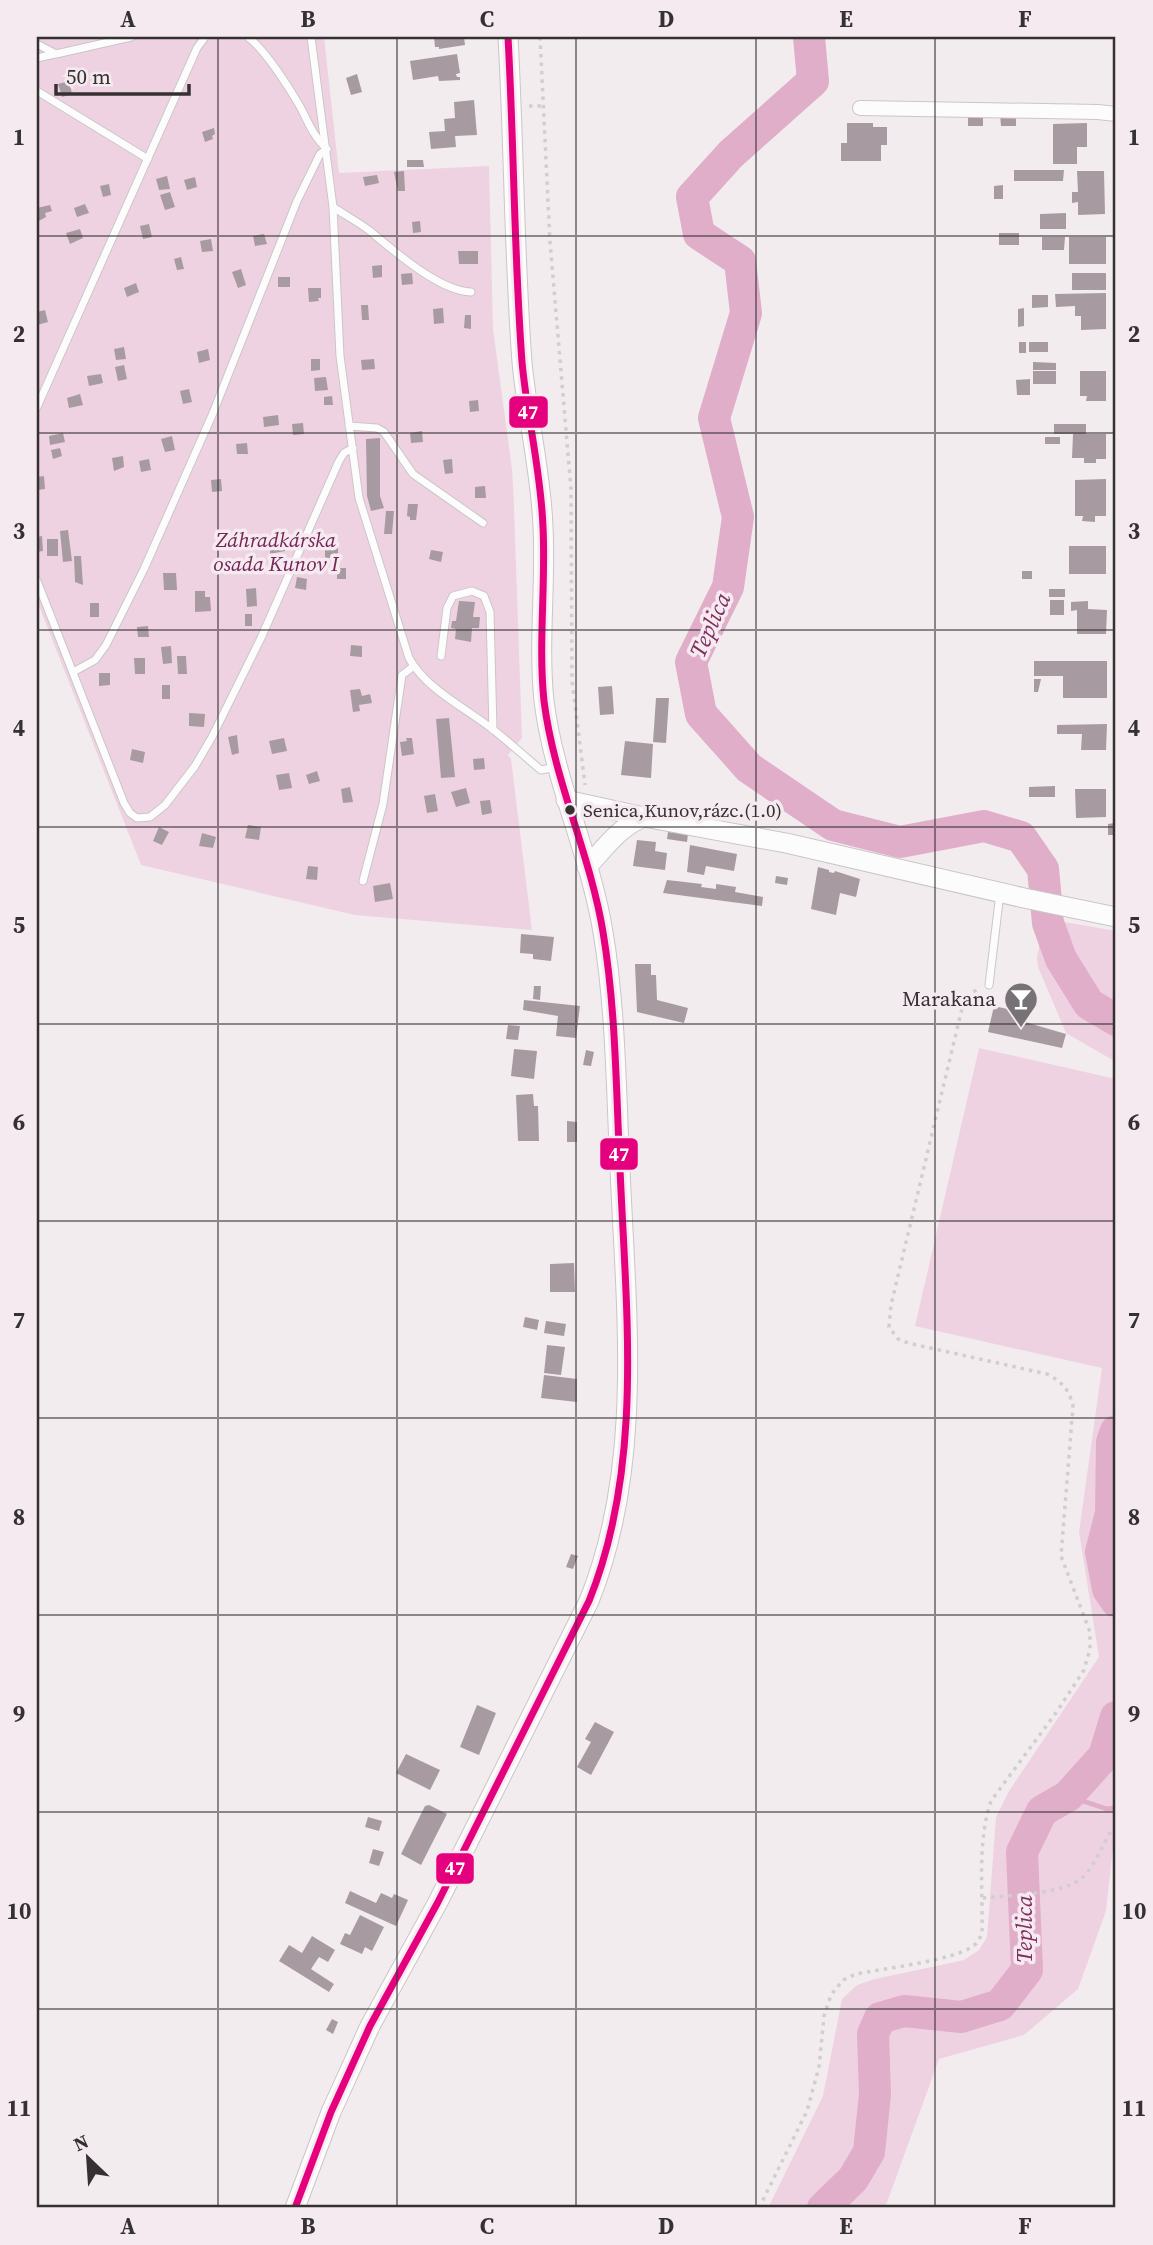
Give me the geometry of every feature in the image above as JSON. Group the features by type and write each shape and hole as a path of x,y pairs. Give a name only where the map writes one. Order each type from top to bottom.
{"main road":[{"path":"295,2208 370,2025 438,1902 574,1633 596,1583 618,1492 625,1419 625,1284 613,1018 603,934 547,727 542,678 544,531 523,368 508,37"},
{"path":"566,800 786,843 1024,898 1116,916"},
{"path":"587,867 628,825 644,817"}],"street":[{"path":"860,108 1084,111 1116,114"}],"lane":[{"path":"37,58 131,37"},
{"path":"37,407 197,48 205,37"},
{"path":"248,37 260,49 297,101 318,141 327,149"},
{"path":"311,37 333,207 341,356 362,512 414,666 430,683 541,770 556,767"},
{"path":"37,44 55,54"},
{"path":"37,91 148,159"},
{"path":"73,672 95,660 106,645 144,569 213,413 297,201 320,155 327,149"},
{"path":"333,207 368,229 399,256 457,292 471,292"},
{"path":"349,426 377,428 384,432 413,474 483,523"},
{"path":"37,581 124,803 137,818 150,817 164,805 195,766 212,737 261,638 339,461 344,453 353,448"},
{"path":"441,656 447,608 453,596 472,591 484,596 490,612 493,730"},
{"path":"363,881 383,804 401,683 406,671 414,666"},
{"path":"989,985 1000,892"}],"path":[{"path":"540,37 550,242 572,499 572,680 581,767 586,788"},
{"path":"520,107 545,106"},
{"path":"759,2208 807,2111 819,2067 824,2016 831,1995 843,1980 856,1974 965,1951 979,1940 982,1933 984,1835 991,1801 1084,1670 1091,1640 1061,1556 1073,1406 1066,1387 1047,1374 908,1343 898,1339 889,1327 891,1305 964,1000 969,994 989,985"},
{"path":"983,1898 1063,1888 1085,1876 1116,1826"}],"green space":[{"name":"Záhradkárska osada Kunov I","path":"37,37 324,37 339,173 489,166 493,329 512,469 522,738 508,755 511,759 532,930 355,915 141,865 37,601"},
{"path":"1053,920 1116,931 1116,1062 1066,1033 1038,967 1037,957 1044,925"},
{"path":"979,1048 1116,1079 1116,1821 1106,1911 1078,1989 1024,2035 939,2059 885,2208 768,2208 823,2096 842,1999 857,1985 875,1979 964,1960 979,1950 987,1937 996,1817 1009,1791 1099,1657 1079,1532 1102,1368 915,1326"}],"building":[{"path":"434,37 464,37 465,45 439,49 435,47"},
{"path":"457,54 460,73 456,74 460,80 439,81 438,76 413,80 410,61"},
{"path":"357,74 362,92 351,95 346,78"},
{"path":"69,81 72,94 62,97 58,84"},
{"path":"474,100 477,135 455,136 456,147 431,149 429,132 445,131 444,119 455,118 454,102"},
{"path":"1000,114 1016,114 1016,126 1001,126"},
{"path":"968,115 983,115 983,126 968,126"},
{"path":"847,123 873,123 873,127 887,127 887,145 881,145 881,161 841,161 841,143 847,143"},
{"path":"1087,123 1087,147 1077,147 1077,164 1053,164 1053,124"},
{"path":"214,128 213,139 205,142 202,132"},
{"path":"407,160 423,160 424,167 407,167"},
{"path":"1014,170 1064,170 1063,181 1014,181"},
{"path":"404,171 405,191 398,191 394,172"},
{"path":"1077,171 1104,171 1105,214 1078,215 1078,202 1072,203 1072,192 1078,192"},
{"path":"377,175 379,183 365,186 363,177"},
{"path":"167,176 170,189 159,190 156,179"},
{"path":"195,177 197,187 187,190 184,180"},
{"path":"109,184 111,195 103,197 100,186"},
{"path":"1003,185 1003,199 994,199 994,186"},
{"path":"170,192 175,207 165,210 160,195"},
{"path":"85,204 89,213 77,217 74,208"},
{"path":"50,205 52,211 45,213 46,217 37,222 37,208"},
{"path":"1066,213 1066,229 1040,229 1040,214"},
{"path":"420,221 421,232 413,233 412,222"},
{"path":"149,224 152,237 143,239 140,226"},
{"path":"80,229 83,238 70,244 66,233"},
{"path":"999,233 1019,233 1019,245 999,245"},
{"path":"264,234 267,244 255,246 253,236"},
{"path":"1042,237 1065,237 1064,250 1042,250"},
{"path":"1069,237 1106,237 1106,264 1069,264"},
{"path":"211,239 213,251 202,252 200,241"},
{"path":"458,251 478,251 478,264 459,264"},
{"path":"181,257 184,269 177,270 174,259"},
{"path":"382,265 382,277 373,278 372,266"},
{"path":"241,269 246,285 238,288 232,272"},
{"path":"412,273 413,284 402,285 401,274"},
{"path":"1072,273 1106,273 1106,290 1072,290"},
{"path":"278,277 290,277 290,287 278,287"},
{"path":"136,283 139,292 127,297 124,288"},
{"path":"308,288 321,288 319,301 309,302"},
{"path":"1106,293 1106,329 1081,330 1081,316 1075,316 1075,306 1056,307 1055,294"},
{"path":"1032,295 1048,295 1048,307 1032,308"},
{"path":"361,305 368,305 369,320 362,320"},
{"path":"443,308 444,323 434,324 433,309"},
{"path":"1024,308 1024,326 1018,327 1018,309"},
{"path":"45,310 48,322 37,325 37,312"},
{"path":"465,315 471,315 471,329 464,328"},
{"path":"1019,342 1026,342 1026,353 1019,353"},
{"path":"1029,342 1048,342 1048,352 1029,352"},
{"path":"124,347 126,359 116,360 114,349"},
{"path":"208,349 210,360 199,363 197,352"},
{"path":"311,359 320,359 320,370 311,371"},
{"path":"374,359 375,369 362,370 361,360"},
{"path":"1033,362 1056,363 1056,370 1033,370"},
{"path":"124,365 127,379 118,381 115,367"},
{"path":"1033,371 1056,371 1056,384 1033,384"},
{"path":"1080,371 1106,371 1106,401 1086,401 1087,396 1080,396"},
{"path":"101,374 103,383 89,386 87,376"},
{"path":"326,377 328,390 315,391 314,378"},
{"path":"1030,379 1030,395 1017,395 1016,380"},
{"path":"189,389 192,402 183,404 180,391"},
{"path":"80,394 83,405 69,408 67,398"},
{"path":"332,396 333,405 324,405 324,397"},
{"path":"478,400 479,411 470,412 469,401"},
{"path":"278,415 279,425 264,427 263,417"},
{"path":"303,423 304,434 293,435 292,424"},
{"path":"1054,424 1086,424 1086,434 1106,434 1106,459 1096,459 1096,463 1084,463 1084,458 1072,458 1073,434 1054,434"},
{"path":"422,431 423,442 411,443 410,433"},
{"path":"63,433 65,442 50,445 49,436"},
{"path":"172,436 175,450 165,452 161,439"},
{"path":"1045,437 1060,437 1060,444 1045,444"},
{"path":"380,438 380,496 384,508 371,511 367,496 366,439"},
{"path":"247,443 248,454 237,454 236,444"},
{"path":"60,448 62,456 53,459 51,450"},
{"path":"123,456 124,467 114,471 112,458"},
{"path":"149,459 151,470 141,472 139,461"},
{"path":"452,459 453,473 445,474 443,460"},
{"path":"44,476 45,489 37,490 37,477"},
{"path":"221,479 222,491 212,492 211,480"},
{"path":"1106,479 1106,516 1095,516 1095,522 1082,521 1083,516 1075,516 1075,480"},
{"path":"485,486 486,498 475,498 475,487"},
{"path":"408,504 418,504 416,520 410,520 407,516"},
{"path":"386,511 394,511 392,534 384,534"},
{"path":"68,530 72,561 63,562 60,531"},
{"path":"42,536 43,551 37,552 37,537"},
{"path":"47,539 58,539 58,556 47,556"},
{"path":"284,542 285,551 270,554 270,543"},
{"path":"325,545 338,546 338,558 325,558"},
{"path":"1069,546 1106,546 1106,574 1069,574"},
{"path":"431,550 443,552 441,562 429,559"},
{"path":"74,556 81,556 83,585 75,582"},
{"path":"228,561 229,572 218,572 218,562"},
{"path":"337,568 346,568 346,579 337,579"},
{"path":"1022,571 1032,571 1032,579 1022,579"},
{"path":"163,573 176,573 177,590 164,590"},
{"path":"297,577 307,579 306,590 295,588"},
{"path":"256,588 257,606 247,607 246,589"},
{"path":"1049,589 1065,589 1065,597 1049,597"},
{"path":"195,591 205,591 205,597 210,597 211,611 195,612"},
{"path":"1050,600 1064,600 1064,615 1050,615"},
{"path":"459,601 475,602 473,617 480,617 479,628 472,628 471,642 455,639 456,629 451,628 452,621 456,621"},
{"path":"1088,601 1088,609 1107,610 1106,634 1077,634 1077,610 1071,611 1071,602"},
{"path":"90,603 99,603 99,617 90,617"},
{"path":"245,614 252,614 252,626 245,626"},
{"path":"148,626 149,637 138,637 137,627"},
{"path":"351,645 362,646 362,657 350,656"},
{"path":"171,646 172,663 163,664 161,647"},
{"path":"177,656 186,656 187,674 178,674"},
{"path":"134,658 145,658 145,674 135,674"},
{"path":"1034,661 1107,661 1107,698 1063,698 1063,676 1034,676"},
{"path":"99,673 110,673 110,685 99,686"},
{"path":"1034,679 1041,679 1038,692 1034,692"},
{"path":"162,685 170,685 170,699 162,699"},
{"path":"612,686 614,714 600,715 598,687"},
{"path":"360,689 362,696 370,694 372,703 359,705 360,711 353,712 350,690"},
{"path":"656,698 669,698 666,743 653,742"},
{"path":"189,713 205,714 204,727 189,726"},
{"path":"449,718 455,777 441,778 436,719"},
{"path":"1107,724 1106,750 1081,750 1082,734 1057,734 1057,725"},
{"path":"237,735 239,753 232,755 228,737"},
{"path":"284,738 287,751 272,754 269,741"},
{"path":"406,738 412,738 414,754 402,756 400,742 407,741"},
{"path":"625,741 653,744 651,778 621,775"},
{"path":"132,749 145,752 143,763 130,760"},
{"path":"484,758 485,769 474,770 473,759"},
{"path":"317,771 320,781 309,784 306,775"},
{"path":"289,773 292,788 279,790 276,775"},
{"path":"1055,786 1055,797 1029,797 1029,787"},
{"path":"350,787 353,802 343,803 341,789"},
{"path":"466,788 470,803 456,807 451,792"},
{"path":"1075,789 1106,789 1106,817 1076,818"},
{"path":"435,794 438,811 427,813 424,796"},
{"path":"490,800 492,813 482,815 480,801"},
{"path":"1115,823 1115,835 1108,835 1108,824"},
{"path":"248,825 261,827 259,840 245,838"},
{"path":"159,827 169,832 162,845 153,841"},
{"path":"668,832 688,834 687,842 667,839"},
{"path":"202,833 216,837 213,848 199,846"},
{"path":"637,840 656,842 655,851 667,853 665,870 633,866"},
{"path":"690,845 737,854 734,871 706,866 704,875 687,872"},
{"path":"308,866 318,867 317,880 306,879"},
{"path":"818,867 860,879 856,897 840,893 836,915 811,909"},
{"path":"776,876 788,878 787,885 775,883"},
{"path":"667,880 702,884 701,887 716,889 716,884 736,887 735,892 763,897 762,906 663,893"},
{"path":"390,883 393,899 375,902 373,886"},
{"path":"521,934 554,937 551,961 533,959 533,954 520,953"},
{"path":"635,964 651,964 651,975 656,975 657,1000 688,1008 684,1023 637,1012"},
{"path":"534,986 541,986 540,1000 533,999"},
{"path":"524,1000 580,1006 576,1038 556,1036 558,1016 523,1010"},
{"name":"Marakana","path":"994,1006 1021,1012 1018,1020 1066,1034 1062,1048 988,1032"},
{"path":"508,1025 520,1026 518,1040 506,1039"},
{"path":"514,1049 537,1051 534,1079 511,1076"},
{"path":"586,1050 594,1052 591,1066 583,1065"},
{"path":"533,1094 534,1106 538,1106 539,1141 518,1141 516,1095"},
{"path":"567,1121 577,1122 577,1142 567,1142"},
{"path":"574,1263 575,1292 550,1292 550,1264"},
{"path":"525,1317 539,1320 537,1330 523,1327"},
{"path":"546,1321 566,1324 564,1336 544,1333"},
{"path":"547,1345 565,1347 561,1375 544,1373"},
{"path":"544,1375 577,1379 577,1402 541,1398"},
{"path":"571,1554 578,1556 573,1569 566,1567"},
{"path":"477,1705 496,1713 479,1755 460,1747"},
{"path":"595,1722 614,1732 591,1775 577,1767 591,1742 585,1739"},
{"path":"406,1754 440,1770 430,1790 396,1773"},
{"path":"429,1805 447,1814 421,1865 401,1854 425,1806"},
{"path":"368,1817 382,1821 379,1831 365,1827"},
{"path":"373,1849 384,1852 379,1866 369,1863"},
{"path":"350,1891 376,1903 381,1893 392,1898 394,1894 408,1900 396,1926 345,1903"},
{"path":"360,1915 384,1927 372,1951 365,1947 362,1954 340,1944 345,1933 350,1935"},
{"path":"312,1936 335,1950 328,1962 319,1957 311,1969 334,1984 329,1992 279,1961 289,1945 302,1953"},
{"path":"332,2019 338,2022 333,2034 326,2030"}],"waterway":[{"name":"Teplica","path":"809,37 813,81 731,154 692,197 699,234 740,261 746,313 714,418 738,517 728,587 691,662 701,714 749,768 833,825 900,842 984,826 1021,837 1043,869 1048,923 1061,959 1089,1004 1116,1020"},
{"name":"Teplica","path":"1116,1431 1112,1442 1111,1513 1101,1552 1108,1589 1116,1601"},
{"name":"Teplica","path":"823,2208 853,2179 869,2152 875,2094 873,2034 880,2018 904,2011 961,2017 1000,2005 1027,1970 1022,1852 1042,1811 1068,1796 1104,1756 1116,1717"},
{"path":"1068,1796 1107,1809 1116,1808"}],"transit line":[{"name":"47","path":"295,2208 331,2112 370,2026 438,1902 589,1601 606,1549 618,1496 625,1442 627,1333 613,1020 597,903 556,760 544,701 543,527 540,485 522,362 508,37"}],"place":[{"name":"Senica,Kunov,rázc.(1.0)","path":"570,810"},
{"name":"Marakana","path":"1021,1029"}]}
